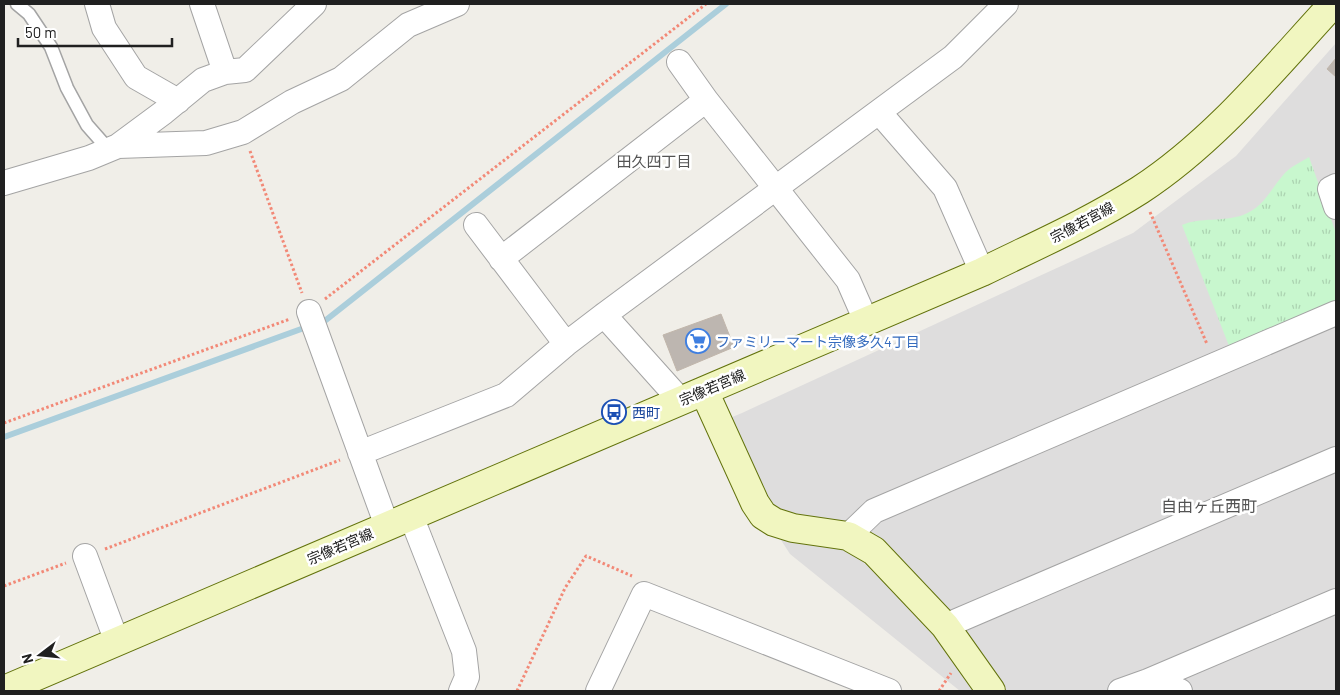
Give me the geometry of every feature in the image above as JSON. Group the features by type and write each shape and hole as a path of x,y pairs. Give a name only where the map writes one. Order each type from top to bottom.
{"main road":[{"name":"宗像若宮線","path":"4,690 982,272 1082,224 1140,190 1174,165 1250,94 1333,4"},
{"path":"692,396 763,514 774,522 793,528 848,536 874,551 945,626 991,691"}],"street":[{"path":"97,4 104,28 136,77 178,101"},
{"path":"202,4 225,72"},
{"path":"4,183 89,158 114,148 178,101 203,80 225,72 245,70 314,4"},
{"path":"114,148 206,143 243,132 292,102 341,79 408,25 457,4"},
{"path":"360,453 506,395 566,344 604,315 953,56 1001,5"},
{"path":"679,62 706,100 848,280 866,321"},
{"path":"501,258 706,100"},
{"path":"879,112 945,188 982,272"},
{"path":"1336,186 1330,189 1336,207"},
{"path":"476,225 566,344"},
{"path":"309,312 387,526"},
{"path":"848,536 874,511 1336,312"},
{"path":"604,315 692,396"},
{"path":"945,626 1336,459"},
{"path":"411,516 464,651 467,677 461,691"},
{"path":"85,556 117,642"},
{"path":"598,691 644,594 889,691"},
{"path":"1120,691 1148,681 1336,601"},
{"path":"1148,681 1180,691"}],"lane":[{"path":"17,4 29,14 51,47 67,88 87,124 114,148"}],"path":[{"path":"4,423 309,312 706,4"},
{"path":"243,132 309,312"},
{"path":"1140,190 1216,365"},
{"path":"4,586 360,453"},
{"path":"517,691 565,588 586,556 646,582 644,594"}],"shaded area":[{"path":"1336,43 1336,691 960,691 790,554 708,427 1133,233 1236,156"}],"green space":[{"path":"1309,157 1336,233 1336,304 1229,346 1182,225 1196,221 1236,217 1250,212 1262,203 1286,171"}],"building":[{"path":"1336,58 1336,77 1327,69"},
{"name":"ファミリーマート宗像多久4丁目","path":"721,314 734,347 677,371 663,335"}],"waterway":[{"path":"4,437 326,320 726,4"}],"place":[{"name":"ファミリーマート宗像多久4丁目","path":"698,341"},
{"name":"西町","path":"614,412"}],"district":[{"name":"田久四丁目","path":"654,161"},
{"name":"自由ヶ丘西町","path":"1209,505"}]}
